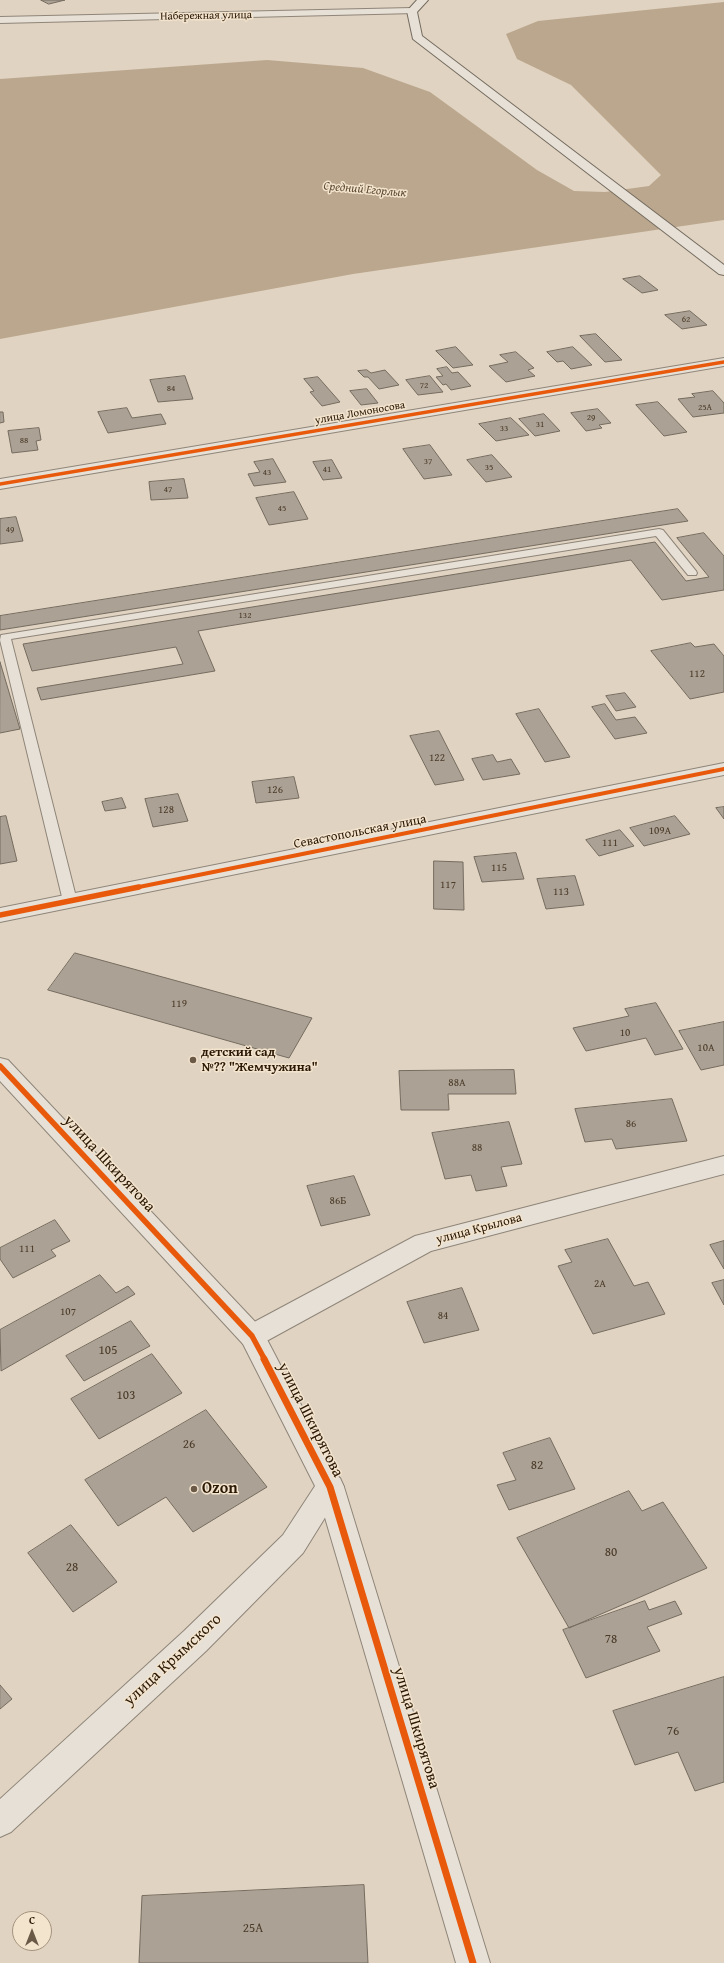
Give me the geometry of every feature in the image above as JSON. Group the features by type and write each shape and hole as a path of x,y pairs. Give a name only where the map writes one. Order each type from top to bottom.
{"street":[{"path":"423,0 412,11 417,37 724,272"},
{"name":"Набережная улица","path":"0,20 412,11"},
{"name":"улица Ломоносова","path":"0,484 724,362"},
{"name":"Севастопольская улица","path":"0,916 724,769"},
{"name":"улица Шкирятова","path":"0,1066 252,1336 330,1487 473,1963"},
{"name":"улица Крылова","path":"252,1336 424,1243 724,1164"},
{"name":"улица Крымского","path":"0,1821 195,1641 293,1544 330,1487"}],"lane":[{"path":"70,901 5,637 659,532 692,573"}],"water":[{"name":"Средний Егорлык","path":"724,2 724,220 353,274 0,339 0,79 267,60 363,68 430,92 537,170 574,191 605,192 649,186 661,175 571,85 517,59 506,34 538,21"}],"building":[{"path":"41,0 65,0 49,4"},
{"path":"640,276 658,290 642,293 623,279"},
{"path":"690,311 707,325 682,329 665,315"},
{"path":"596,334 622,360 605,362 580,336"},
{"path":"456,347 473,365 453,368 436,351"},
{"path":"573,347 592,365 571,369 563,361 557,362 547,352"},
{"path":"516,352 534,368 528,370 535,376 506,382 489,366 508,362 500,355"},
{"path":"447,367 452,373 458,372 471,386 451,390 446,384 443,385 436,377 443,376 437,369"},
{"path":"367,370 371,373 385,370 399,385 379,389 368,377 364,377 358,371"},
{"path":"185,376 193,399 158,402 150,380"},
{"path":"430,376 443,392 418,395 406,380"},
{"path":"318,377 340,402 322,406 310,392 314,391 304,379"},
{"path":"367,389 378,403 361,405 350,391"},
{"path":"713,391 724,403 724,413 693,417 678,399 695,397 692,394"},
{"path":"658,402 687,432 664,436 636,405"},
{"path":"127,408 132,418 161,414 166,424 108,433 98,412"},
{"path":"598,409 611,423 599,425 602,428 586,431 571,413"},
{"path":"0,412 3,412 4,422 0,423"},
{"path":"544,414 560,431 535,436 519,419"},
{"path":"511,418 529,435 496,441 479,424"},
{"path":"39,428 41,440 36,441 38,450 12,453 8,431"},
{"path":"430,445 452,475 424,479 403,449"},
{"path":"492,455 512,477 486,482 467,460"},
{"path":"273,459 286,482 254,486 248,474 260,472 254,462"},
{"path":"332,460 342,478 323,480 313,462"},
{"path":"184,479 188,498 151,500 149,482"},
{"path":"294,492 308,519 269,525 256,498"},
{"path":"678,509 688,521 0,630 0,616"},
{"path":"16,517 23,541 0,544 0,519"},
{"path":"704,533 724,556 724,590 662,600 631,560 198,631 215,671 41,700 37,688 183,664 176,647 32,671 23,644 655,542 686,581 709,577 677,538"},
{"path":"691,643 695,647 714,644 724,656 724,692 690,699 651,651"},
{"path":"0,662 20,729 0,733"},
{"path":"625,693 636,707 616,711 606,696"},
{"path":"605,704 616,720 635,717 647,733 615,739 592,707"},
{"path":"539,709 570,757 545,762 516,714"},
{"path":"439,731 464,780 435,785 410,736"},
{"path":"493,755 497,762 511,759 520,774 483,780 472,759"},
{"path":"294,777 299,798 256,803 252,782"},
{"path":"178,794 188,821 153,827 145,799"},
{"path":"122,798 126,808 105,811 102,802"},
{"path":"724,807 724,819 716,808"},
{"path":"6,816 17,861 0,864 0,817"},
{"path":"675,816 690,834 644,846 630,828"},
{"path":"620,830 634,846 599,856 586,840"},
{"path":"516,853 524,879 482,882 474,857"},
{"path":"434,861 463,862 464,910 434,909"},
{"path":"575,876 584,905 546,909 537,879"},
{"path":"75,953 312,1018 289,1058 48,990"},
{"path":"656,1003 683,1049 655,1055 646,1038 586,1051 573,1028 629,1016 625,1009"},
{"path":"724,1022 724,1065 701,1070 679,1031"},
{"path":"514,1070 516,1094 448,1094 449,1110 401,1110 399,1071"},
{"path":"672,1099 687,1141 616,1149 612,1139 585,1142 575,1109"},
{"path":"509,1122 522,1164 501,1167 507,1186 476,1191 471,1175 445,1179 432,1133"},
{"path":"354,1176 370,1215 321,1226 307,1186"},
{"path":"55,1220 70,1241 51,1250 56,1256 13,1278 0,1259 0,1248"},
{"path":"608,1239 634,1286 648,1282 665,1314 593,1334 558,1266 572,1262 565,1250"},
{"path":"724,1241 724,1269 710,1245"},
{"path":"100,1275 116,1293 128,1286 135,1294 1,1371 0,1330"},
{"path":"724,1280 724,1305 712,1283"},
{"path":"462,1288 479,1330 424,1343 407,1302"},
{"path":"131,1321 150,1346 84,1381 66,1356"},
{"path":"152,1354 182,1393 99,1439 71,1399"},
{"path":"206,1410 267,1487 193,1532 166,1497 118,1526 85,1480"},
{"path":"550,1438 575,1489 509,1510 497,1485 516,1480 503,1453"},
{"path":"629,1491 642,1511 663,1502 707,1568 569,1628 517,1538"},
{"path":"71,1525 117,1582 73,1612 28,1553"},
{"path":"645,1601 649,1610 675,1601 682,1614 647,1627 660,1651 586,1678 563,1630"},
{"path":"724,1677 724,1782 695,1791 678,1752 635,1765 613,1711"},
{"path":"0,1685 12,1699 0,1709"},
{"path":"364,1885 368,1963 139,1963 142,1896"}],"cycle path":[{"path":"0,484 724,362"},
{"path":"0,915 724,769"},
{"path":"0,1066 252,1336 330,1487 473,1963"}],"place":[{"name":"детский сад №?? \"Жемчужина\"","path":"193,1060"},
{"name":"Ozon","path":"194,1489"}]}
